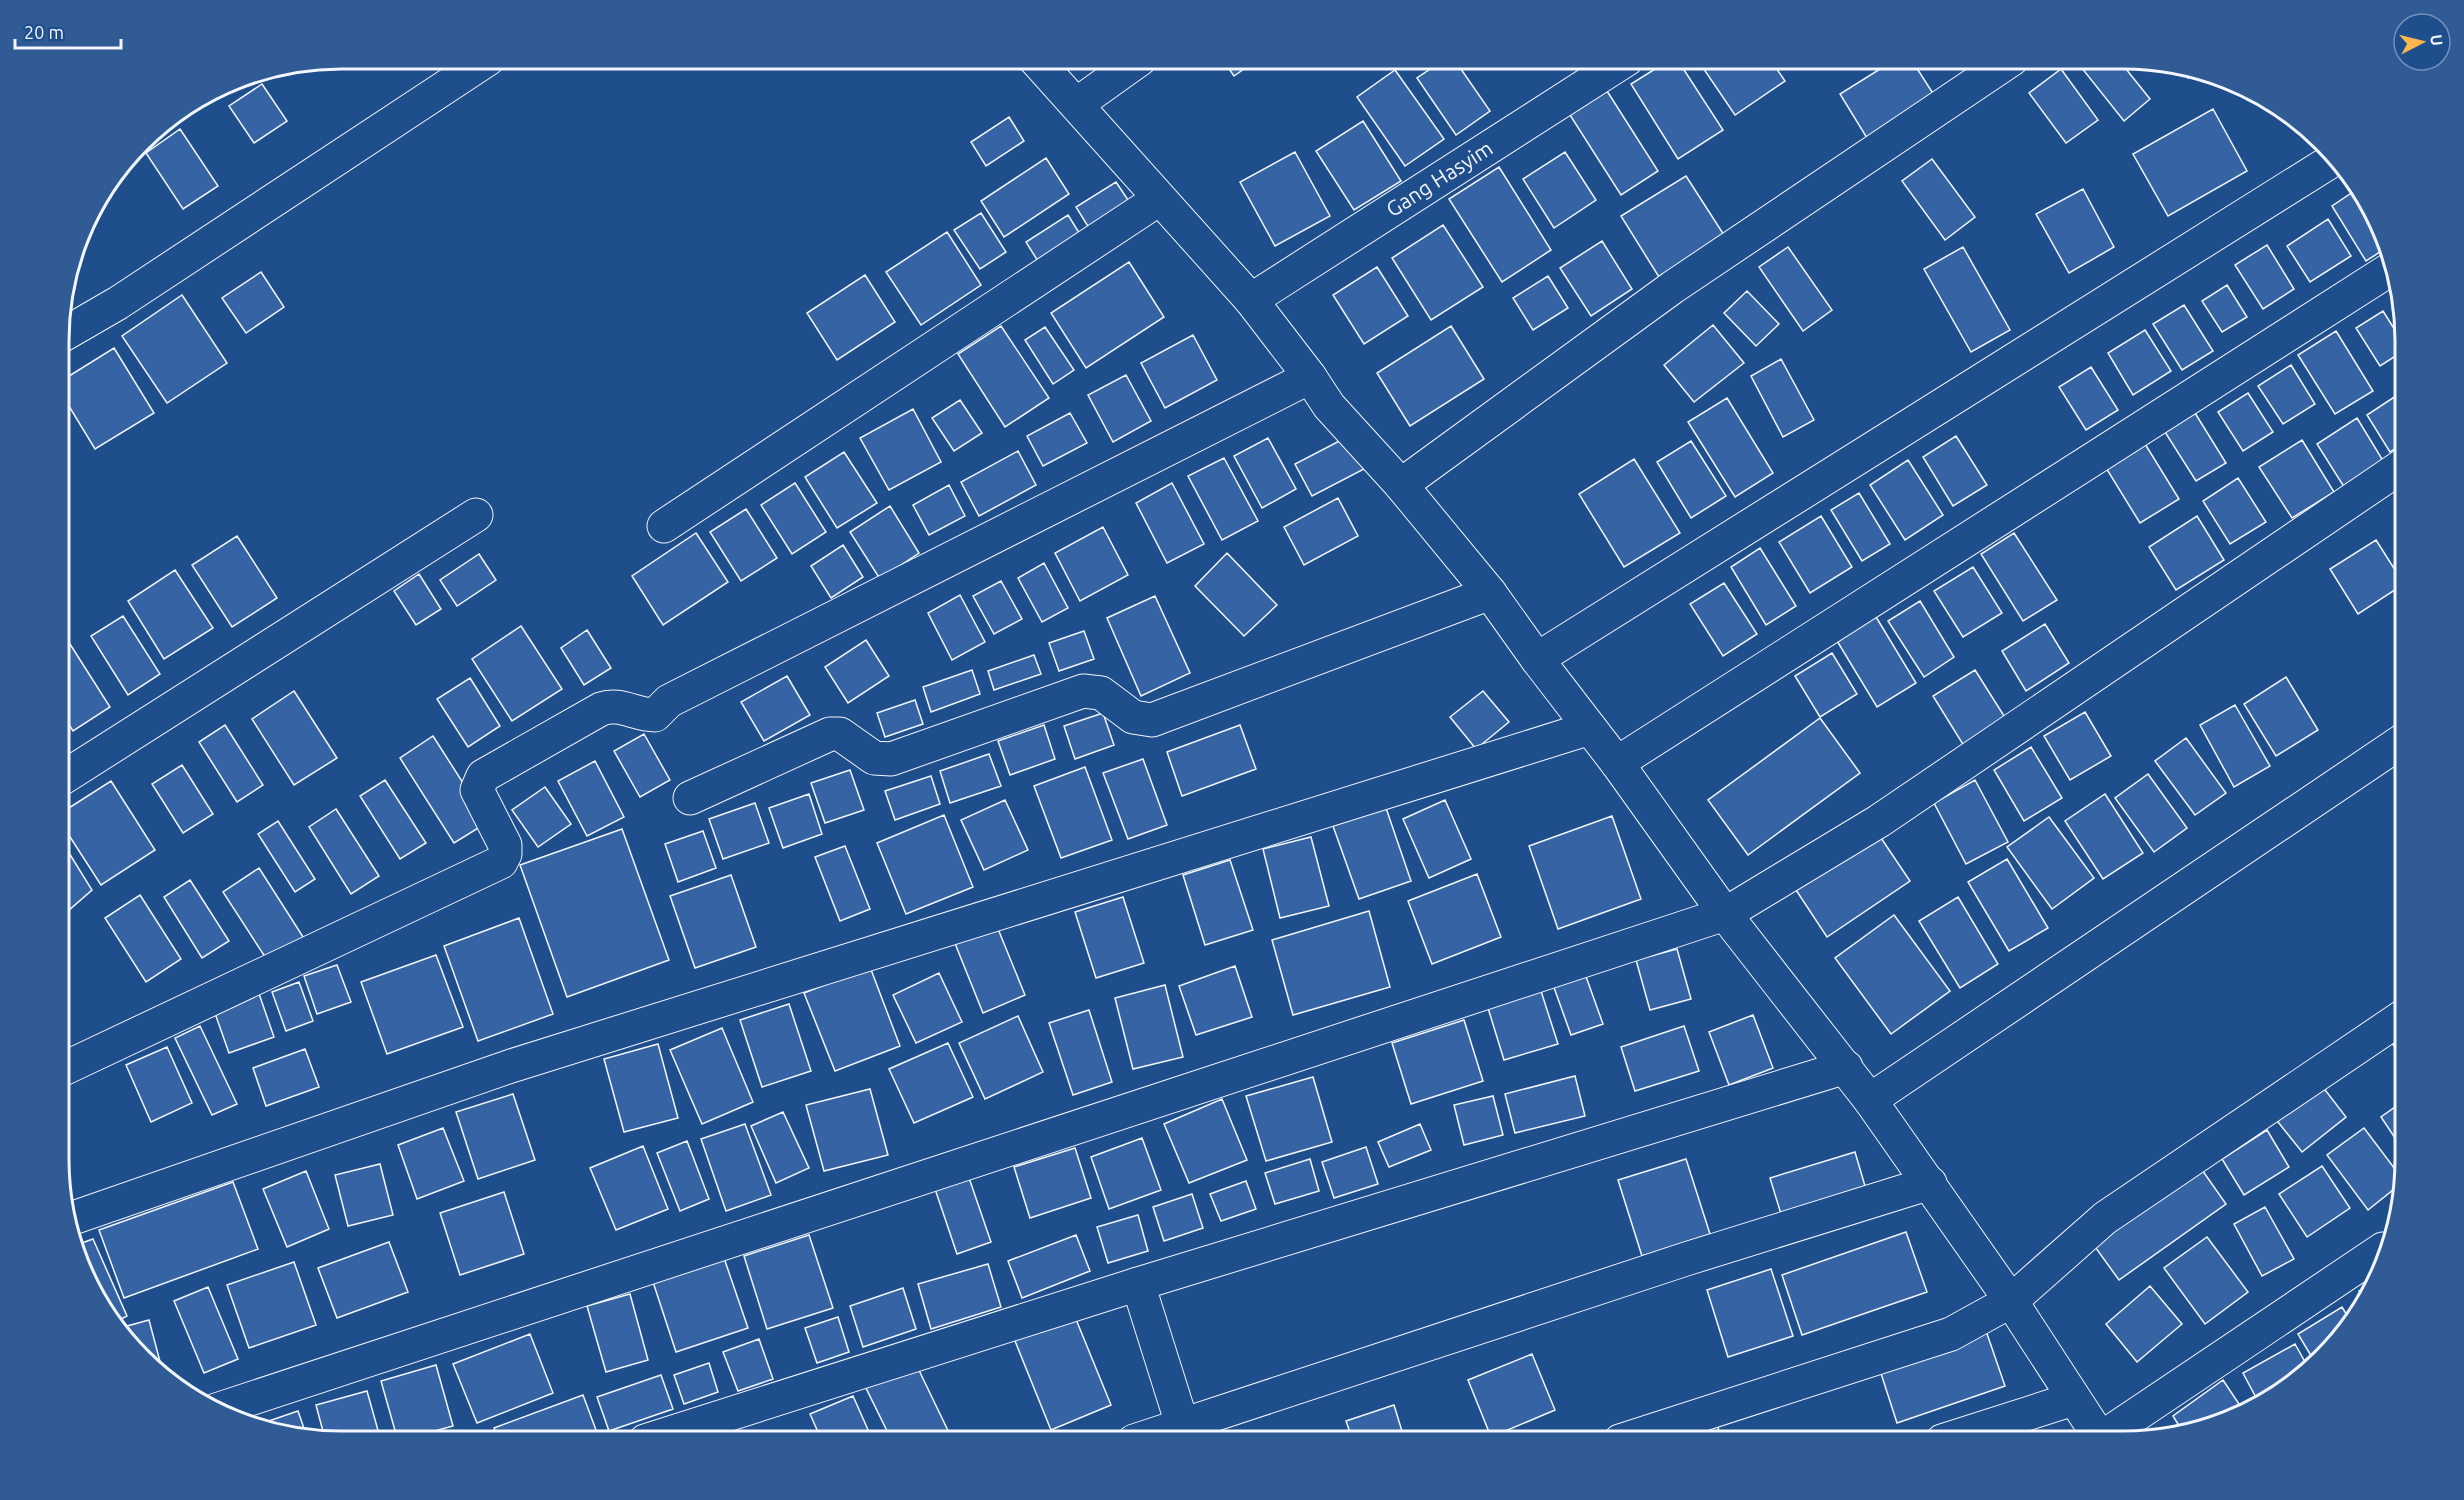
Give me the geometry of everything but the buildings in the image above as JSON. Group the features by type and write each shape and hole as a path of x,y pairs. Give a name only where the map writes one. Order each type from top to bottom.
{"street":[{"path":"70,331 118,303 471,69"},
{"path":"1045,69 1251,300 1310,377 1329,406 1401,485 1491,593 1725,914 1846,1068 1930,1183 2011,1301 2095,1431"},
{"path":"1077,104 1125,69"},
{"name":"Gang Hasyim","path":"1251,300 1610,69"},
{"path":"1401,485 1673,286 1996,69"},
{"path":"1537,659 2328,164"},
{"path":"664,526 1159,199"},
{"path":"1617,763 2386,272"},
{"path":"69,1066 501,862 506,854 505,845 477,790 483,776 601,709 619,706 646,715 655,715 669,701 1310,377"},
{"path":"228,1406 1725,914 1879,821 2395,471"},
{"path":"69,774 476,515"},
{"path":"690,798 830,734 840,734 874,758 891,759 1083,691 1101,693 1133,717 1152,720 1491,593"},
{"path":"75,1217 511,1066 1590,728"},
{"path":"1870,1100 2395,746"},
{"path":"1651,1431 1951,1334 2011,1301 2105,1218 2395,1022"},
{"path":"676,1431 1138,1284 1846,1068"},
{"path":"1169,1431 1466,1330 1930,1183"},
{"path":"2114,1431 2379,1252"},
{"path":"1138,1284 1183,1427"},
{"path":"1973,1431 2073,1399"}]}
